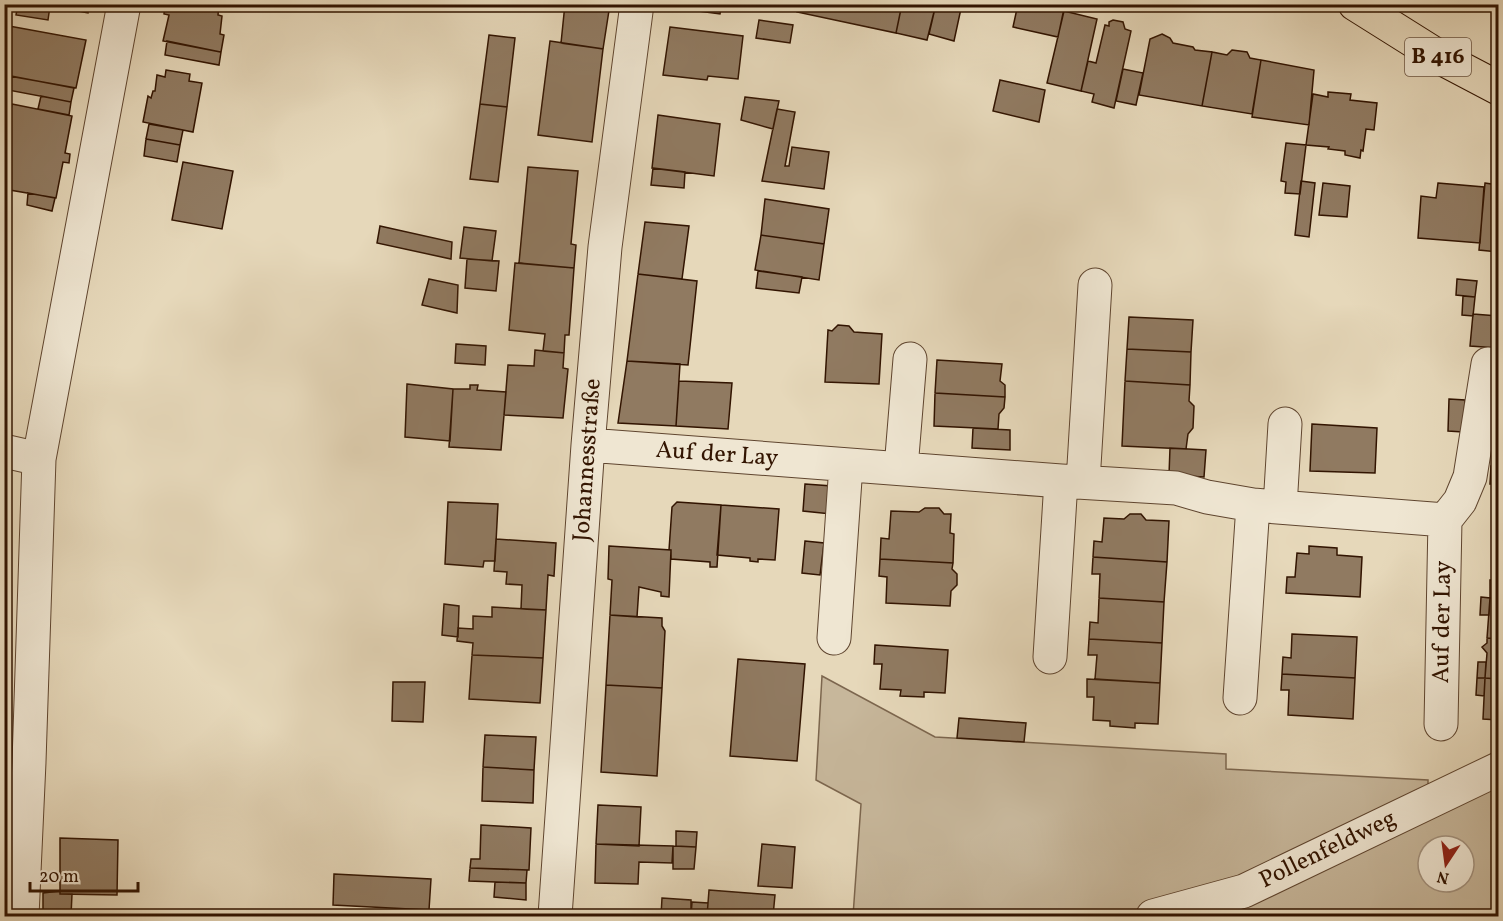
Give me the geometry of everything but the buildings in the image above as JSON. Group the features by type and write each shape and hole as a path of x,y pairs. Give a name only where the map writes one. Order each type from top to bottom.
{"main road":[{"name":"B 416","path":"1355,4 1441,58 1498,88"}],"street":[{"path":"22,916 30,751 39,459 124,4"},
{"name":"Johannesstraße","path":"555,916 588,445 605,248 637,4"},
{"path":"1050,657 1095,285"},
{"path":"901,468 910,359"},
{"path":"1445,520 1460,501 1470,477 1488,364"},
{"path":"1240,698 1266,506 1285,424"},
{"name":"Auf der Lay","path":"588,445 1176,488 1207,497 1266,506 1445,520 1441,724"},
{"path":"4,452 39,459"},
{"path":"834,638 846,465"},
{"name":"Pollenfeldweg","path":"1153,916 1245,891 1498,769"}],"shaded area":[{"path":"822,676 935,737 1226,754 1226,769 1428,780 1428,817 1498,783 1498,916 853,916 861,804 816,780"}]}
